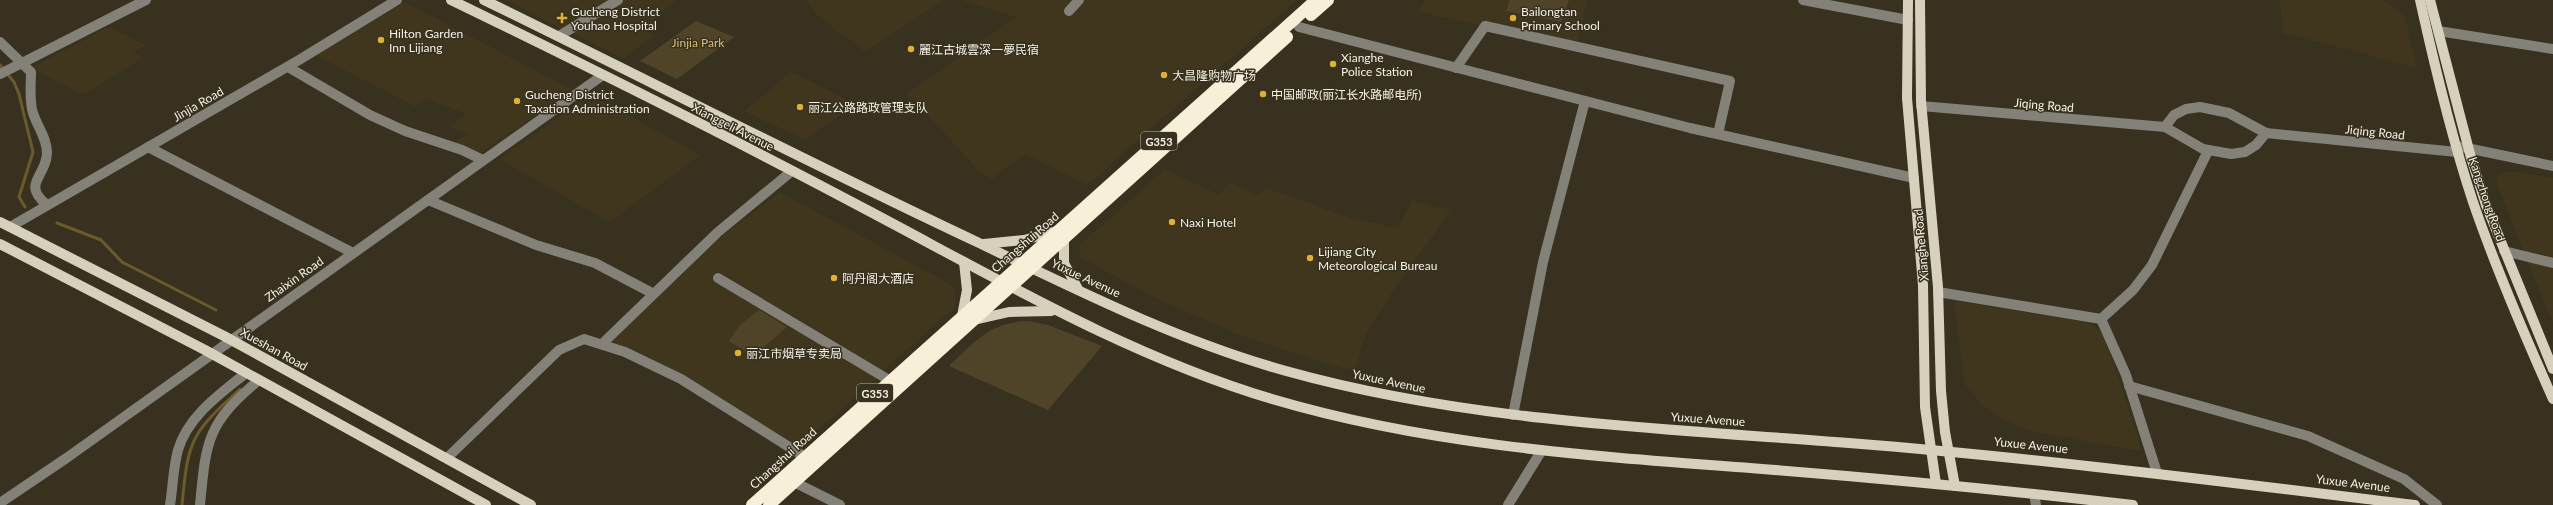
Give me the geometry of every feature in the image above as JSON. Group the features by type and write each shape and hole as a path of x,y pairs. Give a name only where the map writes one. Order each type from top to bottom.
{"highway":[{"name":"Changshui Road","path":"769,505 967,318 1027,265 1316,0"},
{"name":"Changshui Road","path":"1061,234 1328,0"},
{"name":"Changshui Road","path":"752,505 889,380 967,318"}],"main road":[{"name":"Xianggeli Avenue","path":"451,0 792,171 1005,284"},
{"name":"Xianggeli Avenue","path":"484,0 882,198 1027,265"},
{"name":"Xianghe Road","path":"1908,0 1907,98 1922,284 1924,388 1930,449 1936,484"},
{"name":"Xianghe Road","path":"1920,0 1921,106 1938,292 1941,391 1948,451 1955,486"},
{"path":"2420,0 2431,1"},
{"name":"Kangzhong Road","path":"2420,0 2457,150 2490,247 2553,399"},
{"name":"Kangzhong Road","path":"2431,1 2470,151 2504,252 2553,369"},
{"name":"Xueshan Road","path":"5,224 231,340 448,457 531,505"},
{"path":"980,244 1024,240 1061,234 1064,263 1078,289"},
{"path":"0,244 212,354 486,505"},
{"path":"964,262 968,290 967,318 1009,312 1055,312"},
{"name":"Yuxue Avenue","path":"1027,265 1183,336 1287,371 1421,403 1513,415 1662,430 1930,449 2157,473 2416,505"},
{"path":"1005,284 1055,312 1165,362 1274,400 1416,434 1542,450 1936,484 2035,499 2133,505"}],"street":[{"path":"0,74 146,0"},
{"name":"Jinjia Road","path":"5,224 47,205 288,67 397,0"},
{"path":"559,36 618,0"},
{"path":"1069,10 1079,0"},
{"path":"1803,0 1908,20"},
{"path":"1456,68 1484,26 1730,81 1718,134"},
{"path":"1299,27 1718,134 1914,178"},
{"path":"2438,31 2553,49"},
{"path":"0,42 23,63 32,77 32,111 47,148 47,155 34,190 36,196 47,205"},
{"path":"288,67 329,89 370,115 405,131 462,150 483,160"},
{"name":"Zhaixin Road","path":"0,503 212,354 603,75"},
{"path":"1513,415 1543,262 1585,101"},
{"name":"Jiqing Road","path":"1921,106 2166,127 2178,113 2202,107 2236,116 2266,133 2470,151 2553,166"},
{"path":"2166,127 2181,139 2208,150 2228,154 2242,153 2258,144 2266,133"},
{"path":"148,147 353,253"},
{"path":"2101,319 2133,290 2152,265 2208,150"},
{"name":"Jiqing Road","path":"2470,151 2553,172"},
{"path":"602,343 694,252 763,193 792,171"},
{"path":"428,200 536,245 595,263 652,293"},
{"path":"2504,252 2553,263"},
{"path":"718,278 889,380"},
{"path":"1938,292 2101,319"},
{"path":"2101,319 2129,386 2157,473"},
{"path":"448,457 564,347 584,339 602,343 647,362 681,379 805,457"},
{"path":"170,505 178,449 185,433 209,405 246,373"},
{"path":"200,505 206,449 210,437 230,406 259,380"},
{"path":"2129,386 2308,436 2404,479 2424,493 2437,505"},
{"path":"1508,505 1542,450"},
{"path":"794,482 840,505"}],"shaded area":[{"name":"Gucheng District Youhao Hospital","path":"506,0 613,0 564,30"},
{"path":"623,0 678,0 659,14 647,31 654,35 624,59 572,33"},
{"path":"807,0 944,0 865,52 816,14"},
{"path":"961,0 1297,0 1087,185 1025,154 992,179 981,173 907,93 1016,17"},
{"name":"Bailongtan Primary School","path":"1426,0 1587,0 1578,42 1480,26 1418,12"},
{"path":"2280,0 2384,0 2405,15 2417,68 2283,33"},
{"path":"405,2 573,90 481,153 455,143 468,133 450,127 466,114 426,99 415,106 314,55"},
{"path":"108,27 146,45 133,53 143,58 83,95 31,68"},
{"name":"丽江公路路政管理支队","path":"791,72 856,104 805,140 744,111"},
{"path":"582,101 604,102 701,155 609,222 499,159"},
{"name":"Lijiang City Meteorological Bureau","path":"1165,169 1219,195 1231,183 1258,195 1266,188 1351,218 1398,228 1412,200 1451,210 1395,288 1366,334 1354,372 1240,335 1161,301 1081,258 1078,247"},
{"path":"2511,171 2553,178 2553,259 2524,253 2495,178 2501,173"},
{"path":"780,192 952,285 955,291 955,307 883,371 718,271 710,277 879,377 797,447 664,365 610,341 709,246"},
{"path":"2526,258 2553,265 2553,323"},
{"path":"1954,301 2086,322 2096,327 2105,337 2142,451 2033,432 2003,420 1984,407 1964,383"}],"green space":[{"path":"1510,0 1569,0 1561,22 1506,11"},
{"name":"Jinjia Park","path":"696,21 734,37 677,79 640,61"},
{"path":"759,310 787,327 753,356 729,341 740,325"},
{"path":"1029,321 1048,325 1102,346 1048,410 949,366 984,334 1004,325 1015,322"}],"waterway":[{"path":"0,65 14,82 19,94 33,152 19,197 25,207"},
{"path":"57,223 101,240 122,262 216,310"},
{"path":"182,505 187,465 190,451 195,439 211,417 240,389"}],"place":[{"name":"Gucheng District Youhao Hospital","path":"562,18"},
{"name":"Bailongtan Primary School","path":"1513,18"},
{"name":"Hilton Garden Inn Lijiang","path":"381,40"},
{"name":"麗江古城雲深一夢民宿","path":"911,49"},
{"name":"Xianghe Police Station","path":"1333,64"},
{"name":"大昌隆购物广场","path":"1164,75"},
{"name":"中国邮政(丽江长水路邮电所)","path":"1263,94"},
{"name":"Gucheng District Taxation Administration","path":"517,101"},
{"name":"丽江公路路政管理支队","path":"800,107"},
{"name":"Naxi Hotel","path":"1172,222"},
{"name":"Lijiang City Meteorological Bureau","path":"1310,258"},
{"name":"阿丹阁大酒店","path":"834,278"},
{"name":"丽江市烟草专卖局","path":"738,353"}]}
